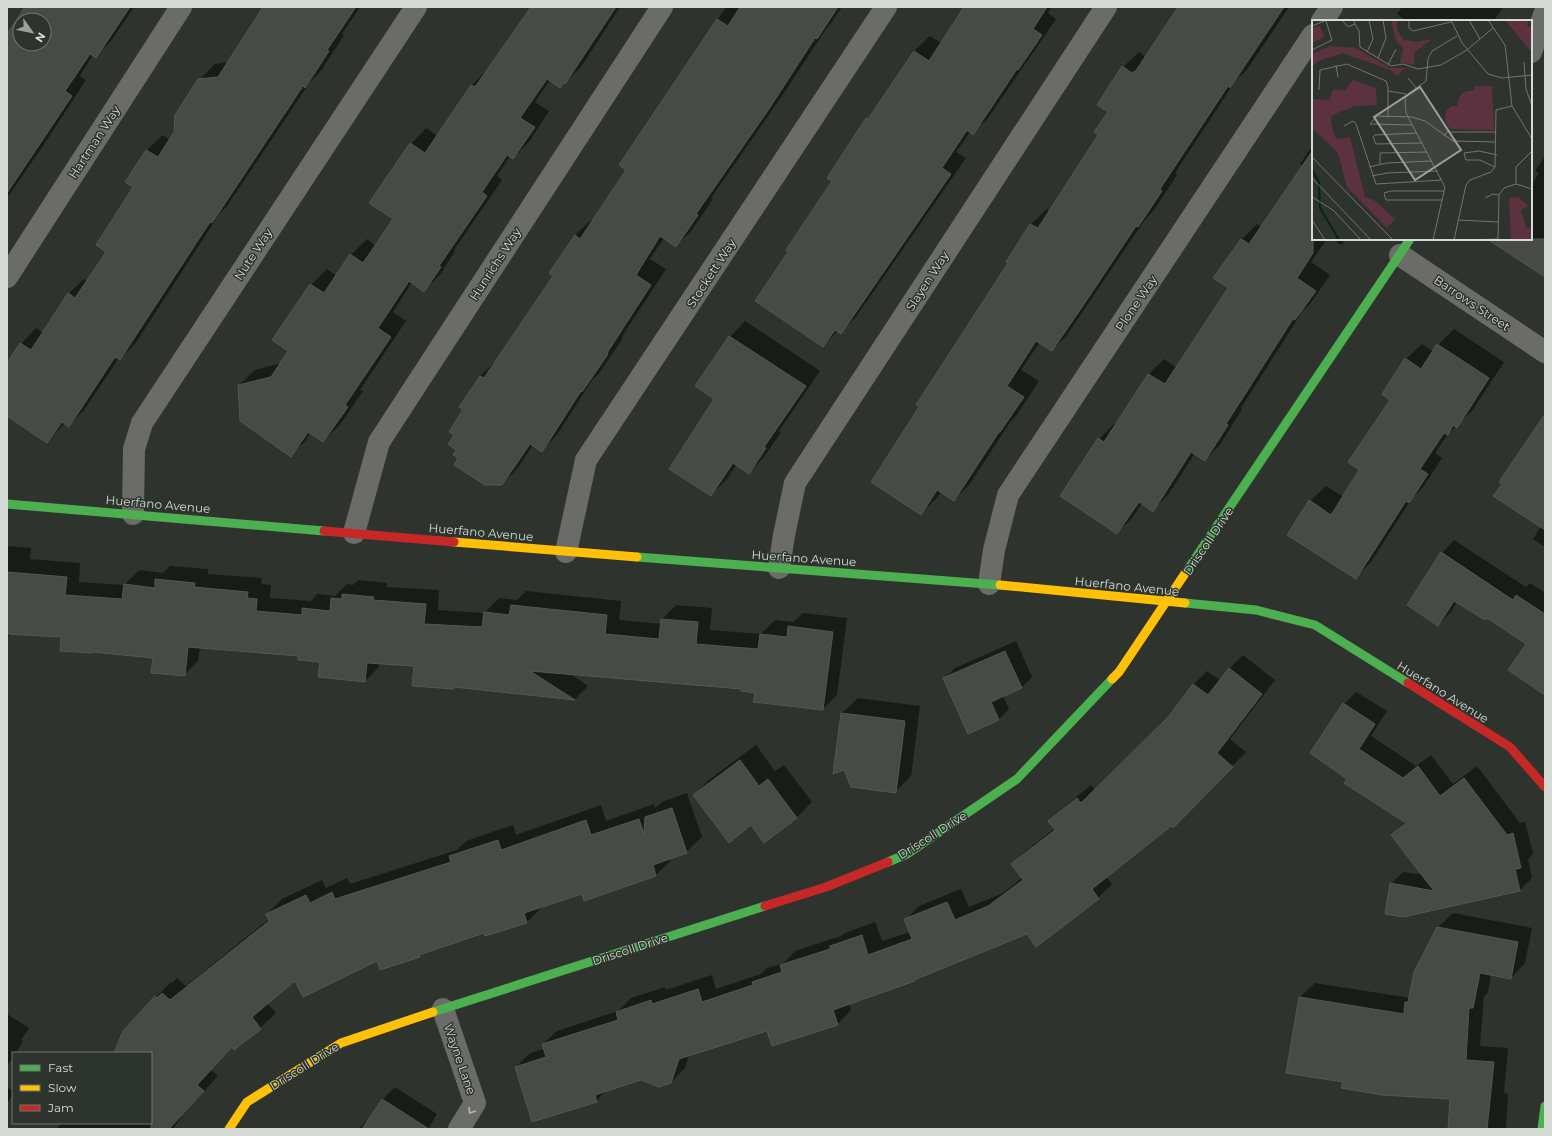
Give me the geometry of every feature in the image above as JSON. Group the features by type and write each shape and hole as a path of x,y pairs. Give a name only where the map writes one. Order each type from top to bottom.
{"street":[{"name":"Hartman Way","path":"7,277 181,7"},
{"name":"Nute Way","path":"133,514 134,449 142,423 416,7"},
{"name":"Hunrichs Way","path":"354,533 379,442 662,7"},
{"name":"Stockett Way","path":"566,552 586,460 886,7"},
{"name":"Slayen Way","path":"779,568 784,534 795,483 1106,7"},
{"path":"1323,20 1332,7"},
{"path":"1532,49 1545,12"},
{"name":"Plone Way","path":"988,584 994,550 1008,495 1312,37"},
{"name":"Barrows Street","path":"1405,247 1545,352"},
{"name":"Driscoll Drive","path":"229,1129 247,1102 341,1043 826,887 907,854 1018,779 1119,672 1405,247"},
{"name":"Huerfano Avenue","path":"7,504 566,552 988,584 1256,610 1314,625 1510,747 1545,787"},
{"name":"Wayne Lane","path":"443,1009 475,1103 459,1129"},
{"path":"1542,1129 1545,1106"}],"building":[{"path":"25,7 130,7 96,58 90,54 65,91 72,96 7,193 7,34 12,26 12,52 52,52 52,12 22,12"},
{"path":"263,7 356,7 327,50 329,51 305,88 303,86 212,223 210,222 120,360 115,357 69,427 62,422 47,443 7,416 7,363 20,343 31,350 68,293 75,298 106,252 96,245 133,187 125,182 146,150 158,157 174,132 175,115 198,79 218,77"},
{"path":"531,7 616,7 565,84 564,82 560,88 547,79 520,118 535,127 513,159 507,155 482,192 487,196 439,266 441,267 424,292 409,281 378,328 391,337 345,405 348,407 323,442 308,432 291,457 240,421 238,385 271,377 288,351 272,340 310,284 324,293 350,254 363,263 393,219 369,203 410,143 425,153 471,85 475,87"},
{"path":"740,7 838,7 817,39 815,38 769,109 696,214 698,215 676,247 660,236 636,275 651,285 607,353 608,354 582,392 581,391 542,452 530,444 502,485 485,485 454,465 458,458 453,455 456,450 448,444 454,435 449,432 463,409 459,407 480,376 484,378 553,276 549,273 575,235 580,239 626,170 619,165 717,19 728,26"},
{"path":"964,7 1047,7 1033,29 1042,35 1018,70 1017,69 973,135 967,130 942,168 951,174 841,334 835,330 823,347 755,301 788,252 786,250 832,181 827,178 866,118 868,119 914,51 929,61"},
{"path":"1178,7 1284,7 1230,88 1228,86 1160,189 1162,191 1138,227 1136,226 1052,351 1036,341 1007,386 1024,397 954,501 937,490 921,515 871,482 919,407 916,405 1008,263 1006,262 1030,224 1038,228 1098,135 1094,132 1108,112 1097,105 1122,66 1133,74 1134,71 1135,72"},
{"path":"1312,151 1313,253 1297,278 1316,291 1295,320 1293,319 1226,424 1228,425 1205,461 1191,452 1153,512 1139,502 1117,534 1060,496 1098,438 1104,442 1148,374 1165,384 1228,288 1213,278 1241,239 1249,244"},
{"path":"1545,239 1545,277 1489,240"},
{"path":"729,336 806,386 764,447 766,448 749,474 733,463 711,496 669,469 714,399 695,386"},
{"path":"1437,344 1489,378 1457,428 1453,425 1448,435 1444,433 1420,469 1428,474 1409,503 1406,501 1356,579 1287,535 1309,500 1331,515 1359,470 1348,462 1390,400 1382,394 1405,358 1421,369"},
{"path":"1545,414 1545,530 1493,496 1502,484 1499,482"},
{"path":"1441,552 1513,600 1516,595 1545,614 1545,695 1508,670 1526,644 1487,618 1485,620 1454,601 1438,626 1407,605"},
{"path":"7,572 67,577 65,595 122,599 124,584 155,588 155,579 195,583 194,587 248,592 247,598 257,599 256,611 302,615 302,608 330,611 331,598 342,599 342,594 374,597 373,600 426,604 424,624 482,627 484,612 509,615 511,605 607,615 605,634 659,639 661,619 698,622 696,644 758,649 760,634 787,637 788,626 833,632 823,710 753,702 755,693 741,691 741,689 530,671 575,700 454,687 454,689 412,686 414,666 367,663 365,682 318,677 320,662 298,660 298,656 188,647 185,676 151,673 153,658 93,652 60,651 61,637 7,634"},
{"path":"1005,651 1022,688 991,702 999,720 968,734 943,678"},
{"path":"1229,668 1262,694 1217,753 1233,767 1173,828 1171,826 1092,889 1099,899 1036,947 1027,934 914,980 915,981 833,1010 838,1025 772,1046 767,1031 679,1059 671,1083 659,1087 641,1080 595,1095 597,1102 532,1122 515,1067 546,1057 542,1044 618,1020 616,1012 651,1000 652,1004 698,989 702,1002 753,985 752,982 782,972 780,965 830,949 830,946 862,935 868,955 912,939 904,919 947,902 955,920 988,906 1023,880 1011,864 1055,830 1048,821 1077,798 1081,803 1169,716 1193,684 1208,695"},
{"path":"1343,703 1375,724 1359,749 1403,778 1418,766 1440,796 1464,778 1507,835 1513,833 1521,868 1515,869 1520,891 1403,917 1385,914 1390,883 1434,891 1391,835 1406,823 1344,783 1347,779 1310,753"},
{"path":"841,713 905,721 896,793 851,787 844,770 833,774"},
{"path":"740,760 759,786 768,779 797,818 764,843 751,825 729,843 693,795"},
{"path":"672,808 687,853 653,865 656,876 584,901 582,894 524,913 527,923 485,936 484,933 380,970 377,961 303,997 295,981 252,1017 261,1029 234,1050 232,1047 197,1085 204,1091 169,1129 151,1129 152,1052 114,1052 123,1031 155,996 157,998 162,993 170,1000 269,921 266,914 306,895 310,903 332,892 335,899 451,862 449,856 498,840 501,850 586,820 591,835 639,819 644,834 645,817"},
{"path":"1437,927 1518,942 1511,979 1480,973 1473,1008 1469,1008 1466,1060 1494,1062 1487,1129 1448,1129 1450,1099 1382,1095 1341,1088 1343,1082 1286,1073 1299,997 1404,1014 1405,1002 1408,1002 1414,972"},
{"path":"382,1099 429,1129 362,1129"}],"traffic: fast":[{"path":"1184,575 1409,240"},
{"path":"7,504 324,531"},
{"path":"637,557 1000,585"},
{"path":"1185,603 1256,610 1315,625 1408,683"},
{"path":"888,862 907,854 1017,779 1112,679"},
{"path":"433,1012 765,906"},
{"path":"1542,1129 1545,1106"}],"traffic: slow":[{"path":"454,542 637,557"},
{"path":"1112,679 1119,672 1184,575"},
{"path":"1000,585 1185,603"},
{"path":"229,1129 247,1102 341,1043 433,1012"}],"traffic: jam":[{"path":"324,531 454,542"},
{"path":"1408,683 1510,747 1545,787"},
{"path":"765,906 826,887 888,862"}]}
